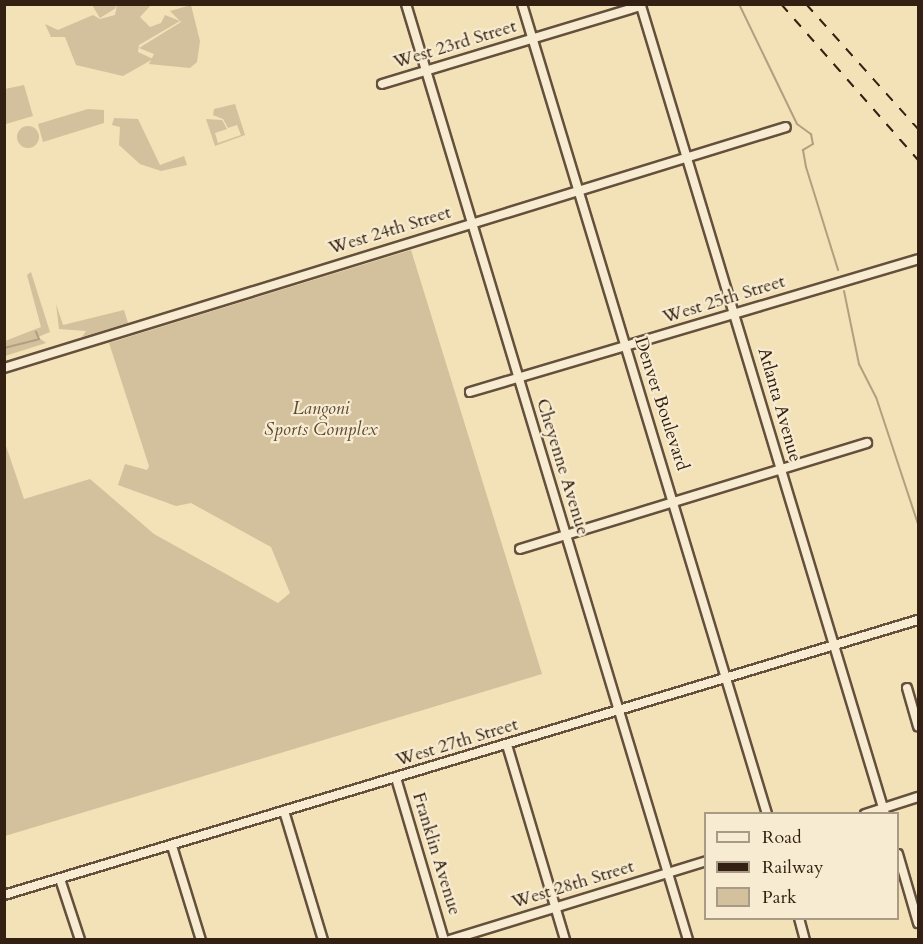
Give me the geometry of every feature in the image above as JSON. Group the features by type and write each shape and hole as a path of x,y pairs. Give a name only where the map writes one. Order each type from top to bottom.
{"street":[{"name":"Cheyenne Avenue","path":"406,4 687,939"},
{"name":"Denver Boulevard","path":"522,4 675,501 767,812"},
{"name":"West 23rd Street","path":"382,84 641,6"},
{"name":"Atlanta Avenue","path":"641,6 884,811"},
{"name":"West 24th Street","path":"4,368 786,127"},
{"name":"West 25th Street","path":"470,392 918,259"},
{"path":"520,549 867,443"},
{"name":"West 27th Street","path":"4,896 918,620"},
{"path":"907,688 918,726"},
{"path":"507,745 566,939"},
{"name":"Franklin Avenue","path":"396,778 444,939"},
{"path":"884,811 918,797"},
{"path":"284,811 323,939"},
{"path":"172,846 201,939"},
{"name":"West 28th Street","path":"450,939 704,861"},
{"path":"899,861 918,923"},
{"path":"60,879 80,939"},
{"path":"800,920 805,939"}],"green space":[{"path":"92,5 115,5 116,8 100,18"},
{"path":"117,5 151,5 140,17 150,27 161,23 165,15 180,21 139,45 138,52 153,59 123,76 76,65 65,37 51,37 45,24 58,30 93,15 100,19 115,15"},
{"path":"191,5 200,41 197,62 190,68 149,64 154,54 139,48 181,22 170,11"},
{"path":"24,85 33,116 6,124 5,89"},
{"path":"235,104 245,135 215,146 206,119 222,120 227,129 215,133 218,143 241,135 237,125 228,128 223,119 213,115 214,109"},
{"path":"88,109 104,110 104,123 43,142 38,124"},
{"path":"114,118 138,119 160,165 184,156 187,165 161,171 140,164 119,145 120,127 112,125"},
{"path":"24,126 32,126 39,133 39,141 32,148 24,148 17,141 17,133"},
{"name":"Langoni Sports Complex","path":"411,250 542,674 5,836 5,443 24,499 90,479 154,534 278,603 290,593 271,547 191,503 176,506 118,485 125,464 147,470 149,466 109,343"},
{"path":"31,272 50,332 38,337 46,343 5,356 5,341 41,327 27,275"},
{"path":"56,304 63,325 124,310 128,323 82,337 86,331 59,329"}],"waterway":[{"path":"739,4 797,124 811,134 813,144 803,150 806,167 838,270"},
{"path":"844,291 859,364 876,397 918,524"},
{"path":"4,348 39,339 36,332"}],"railway":[{"path":"781,4 918,160"},
{"path":"806,4 918,129"}]}
